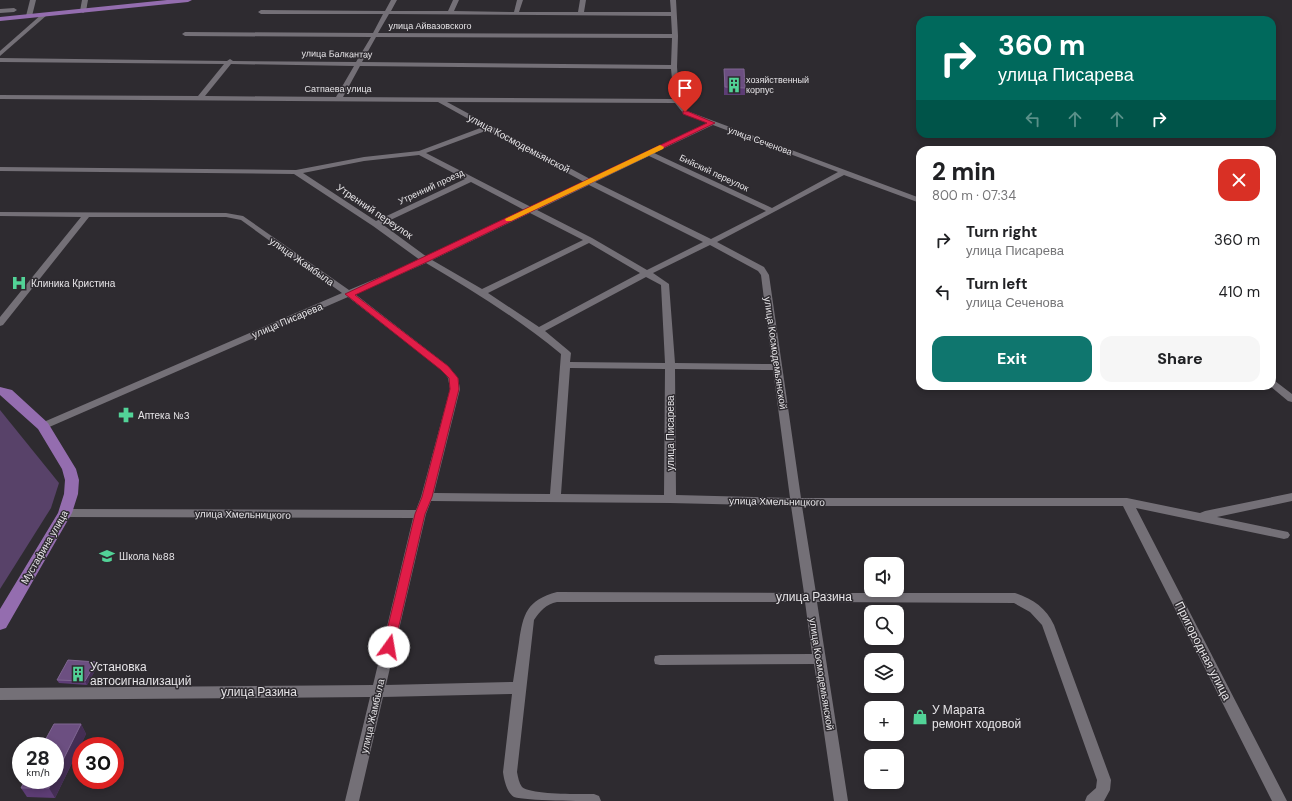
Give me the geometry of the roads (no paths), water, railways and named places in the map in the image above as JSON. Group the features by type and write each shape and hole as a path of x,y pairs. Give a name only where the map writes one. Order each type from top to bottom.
{"main road":[{"path":"0,19 83,11 137,2 188,0"},
{"name":"Мустафина улица","path":"0,391 7,393 43,426 69,469 72,480 72,494 65,513 0,624"}],"street":[{"path":"29,16 33,0"},
{"path":"83,11 85,0"},
{"path":"340,98 394,0"},
{"path":"450,13 456,0"},
{"path":"516,13 520,0"},
{"path":"580,14 583,0"},
{"path":"673,0 675,36 674,67 677,101"},
{"path":"0,11 14,10"},
{"path":"261,12 673,14"},
{"path":"0,54 44,15"},
{"name":"улица Айвазовского","path":"185,34 675,36"},
{"name":"улица Балкантау","path":"0,60 230,61 674,67"},
{"path":"200,98 230,61"},
{"name":"Сатпаева улица","path":"0,97 677,101"},
{"name":"улица Космодемьянской","path":"438,99 488,128 589,181 712,241 762,269 765,275 796,502 841,801"},
{"name":"улица Сеченова","path":"677,101 685,112 916,199"},
{"name":"улица Писарева","path":"43,426 426,260 712,123"},
{"path":"0,169 296,172 364,159 420,153 488,128"},
{"name":"улица Писарева","path":"420,153 589,240 665,284 670,367 670,499"},
{"name":"Бийский переулок","path":"648,153 771,210"},
{"name":"Утренний переулок","path":"296,172 376,224 426,260 482,293 539,331 566,353 554,499"},
{"path":"539,331 647,273 844,172"},
{"name":"Утренний проезд","path":"376,224 472,179"},
{"name":"улица Жамбыла","path":"0,214 226,215 243,218 349,294 444,368 453,378 455,389 427,497 420,514 352,801"},
{"path":"0,323 87,214"},
{"path":"482,293 589,240"},
{"path":"566,364 670,367 778,367"},
{"path":"1276,386 1292,399"},
{"name":"улица Хмельницкого","path":"427,497 670,499 796,502 1127,502 1284,535"},
{"path":"1195,516 1245,508 1276,499 1292,497"},
{"name":"Пригородная улица","path":"1127,502 1280,801"},
{"name":"улица Хмельницкого","path":"65,513 420,514"},
{"name":"улица Разина","path":"594,801 537,800 518,791 512,782 510,772 528,620 539,604 548,599 557,597 1015,598 1039,610 1048,625 1104,780 1104,789 1101,795 1092,801"},
{"path":"660,660 820,659"},
{"name":"улица Разина","path":"0,694 378,692 519,688"}],"place":[{"name":"хозяйственный корпус","path":"734,85"},
{"name":"Клиника Кристина","path":"19,283"},
{"name":"Аптека №3","path":"126,415"},
{"name":"Школа №88","path":"107,556"},
{"name":"Установка автосигнализаций","path":"78,674"},
{"name":"У Марата ремонт ходовой","path":"920,717"}]}
